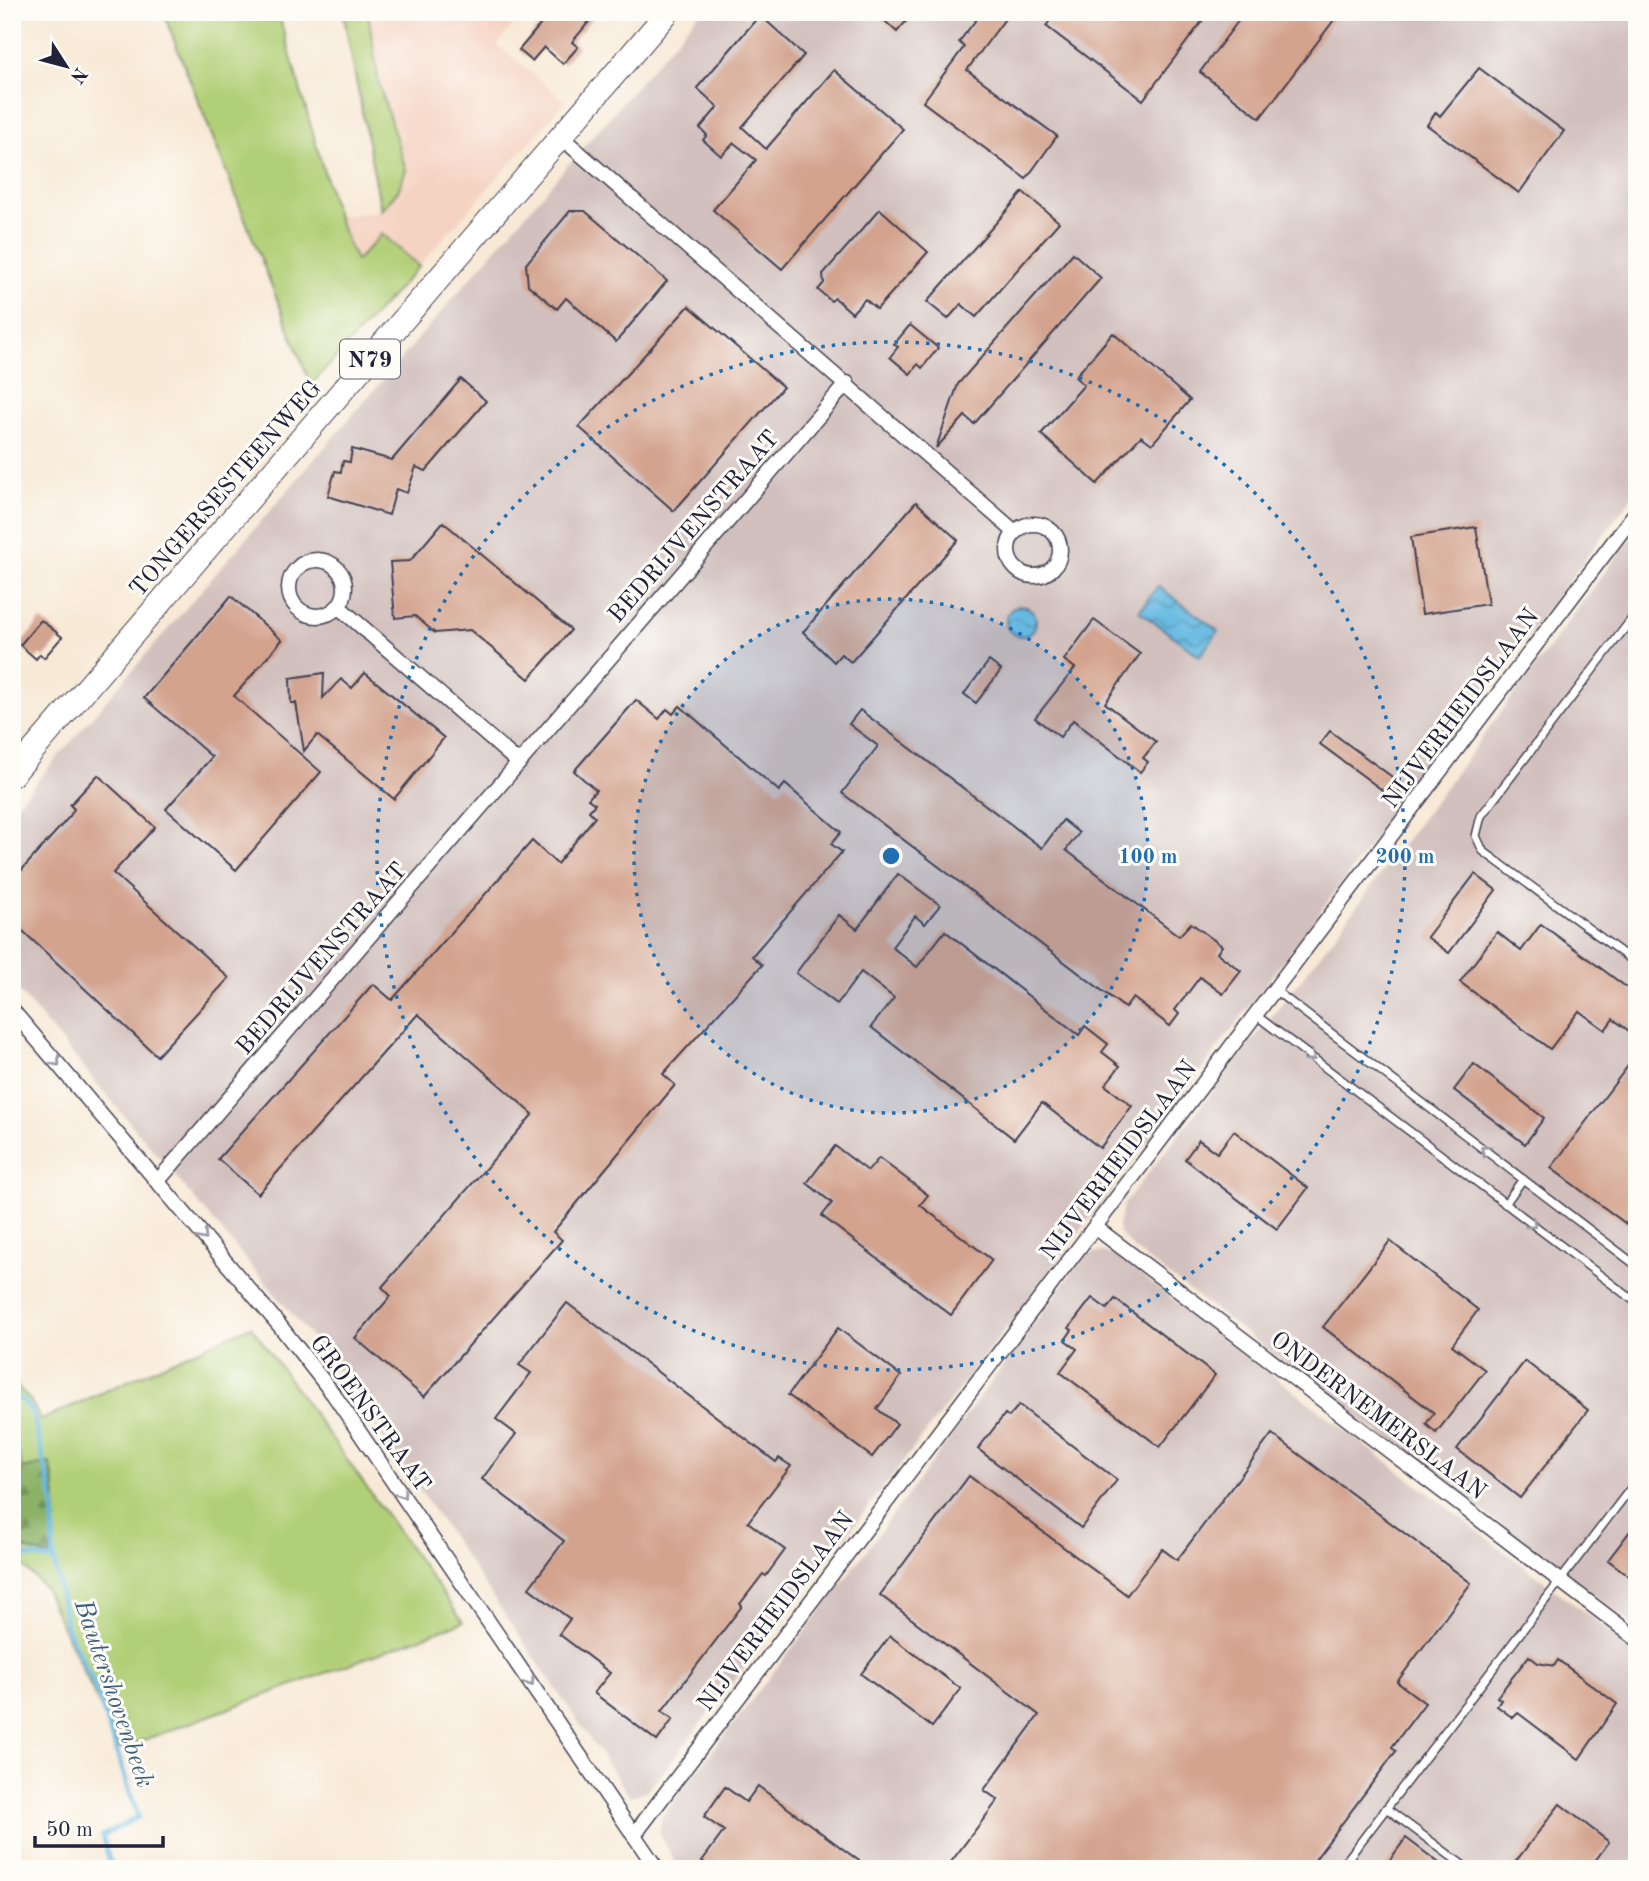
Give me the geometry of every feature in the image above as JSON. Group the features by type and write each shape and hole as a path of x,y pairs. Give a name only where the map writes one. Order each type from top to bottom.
{"main road":[{"name":"TONGERSESTEENWEG","path":"12,775 668,12"}],"street":[{"path":"561,137 1016,532"},
{"name":"BEDRIJVENSTRAAT","path":"157,1182 847,383"},
{"name":"NIJVERHEIDSLAAN","path":"634,1835 1637,511"},
{"path":"319,560 331,564 340,572 345,583 345,596 339,607 329,614 316,617 304,614 295,605 290,594 290,581 296,570 306,562 319,560"},
{"path":"339,607 519,763"},
{"name":"GROENSTRAAT","path":"12,1010 280,1326 334,1395 657,1869"},
{"name":"ONDERNEMERSLAAN","path":"1095,1227 1637,1639"}],"lane":[{"path":"1637,612 1481,816 1476,836 1483,851 1637,964"},
{"path":"1276,991 1637,1266"},
{"path":"1257,1016 1637,1303"},
{"path":"1505,1204 1523,1179"},
{"path":"1340,1869 1562,1582 1637,1480"},
{"path":"1386,1808 1468,1869"}],"shaded area":[{"path":"368,12 507,12 516,21 497,45 566,101 419,266 382,235 356,262 337,217 381,210 398,191 406,170 379,85"},
{"path":"700,12 1624,12 1637,19 1637,490 1042,1282 664,1771 647,1791 630,1797 329,1358 12,983 12,810"},
{"path":"1637,529 1637,1628 1134,1249 1119,1233 1118,1224 1124,1204 1331,941"},
{"path":"1103,1252 1116,1256 1637,1652 1637,1869 678,1869 659,1832 663,1815 840,1586 1086,1254"}],"green space":[{"path":"163,12 278,12 337,217 356,261 382,234 419,266 311,385"},
{"path":"343,12 368,12 379,85 406,170 398,191 381,210"},
{"path":"251,1326 463,1622 120,1749 44,1587 20,1563 12,1563 12,1545 49,1556 56,1510 50,1463 22,1469 12,1430 12,1380 30,1400 41,1420"},
{"path":"50,1463 56,1510 49,1556 12,1545 12,1499 22,1469"}],"water":[{"path":"1158,586 1218,631 1200,656 1139,611"},
{"path":"1021,606 1027,607 1035,615 1035,627 1027,635 1021,636 1015,635 1007,627 1006,621 1007,615 1015,607"}],"building":[{"path":"551,12 597,12 572,42 578,47 563,64 544,47 532,61 519,50"},
{"path":"875,12 914,12 897,32"},
{"path":"982,12 1010,12 967,70 1057,136 1026,179 923,102 964,47 959,42"},
{"path":"1056,12 1209,12 1143,100 1046,26"},
{"path":"1245,12 1340,12 1260,118 1200,72"},
{"path":"760,15 804,55 742,127 766,149 834,70 903,129 782,269 713,210 756,160 734,143 721,156 703,140 707,135 700,128 718,107 697,88"},
{"path":"1479,68 1564,131 1519,193 1427,125 1436,112 1440,116"},
{"path":"1023,192 1059,222 976,317 961,304 948,319 927,302"},
{"path":"880,209 928,252 877,309 865,299 852,313 835,298 831,301 818,290 824,283 823,274"},
{"path":"570,211 585,211 667,281 616,342 566,298 557,309 528,285 526,264"},
{"path":"1073,253 1101,278 974,424 965,416 936,448 958,384"},
{"path":"689,306 783,387 674,511 579,427"},
{"path":"910,325 938,348 922,368 918,364 910,374 890,357 898,347 894,344"},
{"path":"1113,333 1190,400 1152,444 1141,436 1097,484 1041,434 1084,385 1075,377"},
{"path":"461,379 486,401 426,471 416,467 407,493 396,489 389,515 328,496 335,471 341,472 343,461 350,462 352,449 392,460"},
{"path":"916,502 958,540 851,662 841,654 834,662 803,632"},
{"path":"443,522 571,630 529,679 470,630 435,633 415,616 395,618 390,562 410,561"},
{"path":"1476,527 1488,604 1422,614 1411,537"},
{"path":"231,596 282,640 234,696 321,772 236,870 166,809 212,757 144,698"},
{"path":"41,620 62,637 44,658 40,654 36,659 20,645"},
{"path":"1094,620 1140,654 1105,703 1156,742 1143,758 1148,762 1140,772 1073,720 1060,737 1035,718 1075,668 1064,660"},
{"path":"989,661 1001,670 976,703 964,694"},
{"path":"324,673 323,698 341,679 352,688 365,673 444,738 394,799 317,735 304,751 296,703 291,703 290,678"},
{"path":"636,700 659,719 667,709 673,714 680,706 779,791 785,784 841,832 831,844 842,852 752,956 762,965 663,1074 675,1085 553,1232 562,1240 424,1397 355,1338 391,1296 382,1287 533,1114 418,1014 258,1194 218,1159 373,984 392,1000 532,841 557,864 595,817 589,811 595,804 588,799 596,790 574,771"},
{"path":"860,710 1042,848 1063,820 1079,833 1066,850 1179,936 1191,923 1222,946 1217,953 1241,971 1223,994 1200,977 1175,1010 1179,1014 1170,1026 1133,998 1125,1008 842,793 878,746 849,724"},
{"path":"1330,731 1403,785 1393,798 1320,744"},
{"path":"98,775 155,827 113,873 229,978 157,1056 12,921 12,881 70,816 74,809 70,805"},
{"path":"898,874 940,905 925,924 915,916 892,947 917,967 945,931 1079,1035 1085,1026 1108,1044 1102,1052 1120,1066 1105,1085 1132,1106 1100,1148 1042,1103 1014,1139 871,1027 894,998 861,972 837,1004 796,973 839,915 857,929"},
{"path":"1475,874 1496,890 1449,953 1427,937"},
{"path":"1541,924 1637,995 1637,1037 1613,1019 1605,1030 1579,1011 1550,1049 1460,982 1497,932 1521,951"},
{"path":"1637,1054 1637,1232 1551,1168"},
{"path":"1474,1064 1544,1118 1525,1144 1454,1090"},
{"path":"1234,1131 1308,1188 1277,1229 1185,1159 1199,1140 1217,1153"},
{"path":"835,1146 868,1171 879,1158 928,1195 920,1205 992,1260 951,1315 822,1216 832,1203 807,1183"},
{"path":"1390,1241 1478,1310 1452,1345 1485,1370 1436,1433 1426,1424 1434,1413 1323,1327"},
{"path":"1092,1298 1107,1309 1115,1299 1215,1375 1160,1447 1060,1372 1077,1349 1065,1340 1072,1330 1069,1328"},
{"path":"567,1303 776,1462 779,1458 791,1466 748,1522 785,1550 740,1604 742,1606 662,1711 673,1719 657,1741 594,1693 610,1673 559,1634 570,1619 529,1588 564,1541 482,1479 516,1434 496,1419 531,1373 519,1365"},
{"path":"838,1328 901,1376 877,1409 897,1424 872,1457 788,1395"},
{"path":"1525,1361 1588,1410 1520,1498 1457,1449"},
{"path":"1019,1405 1117,1480 1081,1528 978,1449 1005,1414 1009,1417"},
{"path":"1272,1434 1471,1583 1397,1682 1425,1703 1392,1747 1396,1751 1308,1869 961,1869 951,1862 998,1800 984,1790 1039,1715 880,1595 969,1476 1127,1595 1162,1549 1177,1560"},
{"path":"1637,1522 1637,1582 1608,1560"},
{"path":"890,1636 961,1689 932,1727 861,1674"},
{"path":"1529,1656 1538,1663 1554,1666 1558,1660 1617,1704 1579,1759 1518,1713 1513,1718 1497,1706 1501,1700 1497,1697"},
{"path":"758,1786 870,1869 713,1869 702,1861 724,1831 704,1817 725,1787 746,1802"},
{"path":"1560,1804 1609,1842 1589,1869 1510,1869"},
{"path":"1406,1838 1447,1869 1383,1869"}],"waterway":[{"name":"Bautershovenbeek","path":"12,1390 32,1412 54,1504 53,1555 67,1629 97,1691 138,1817 102,1836 112,1869"},
{"path":"12,1554 54,1560"}]}
